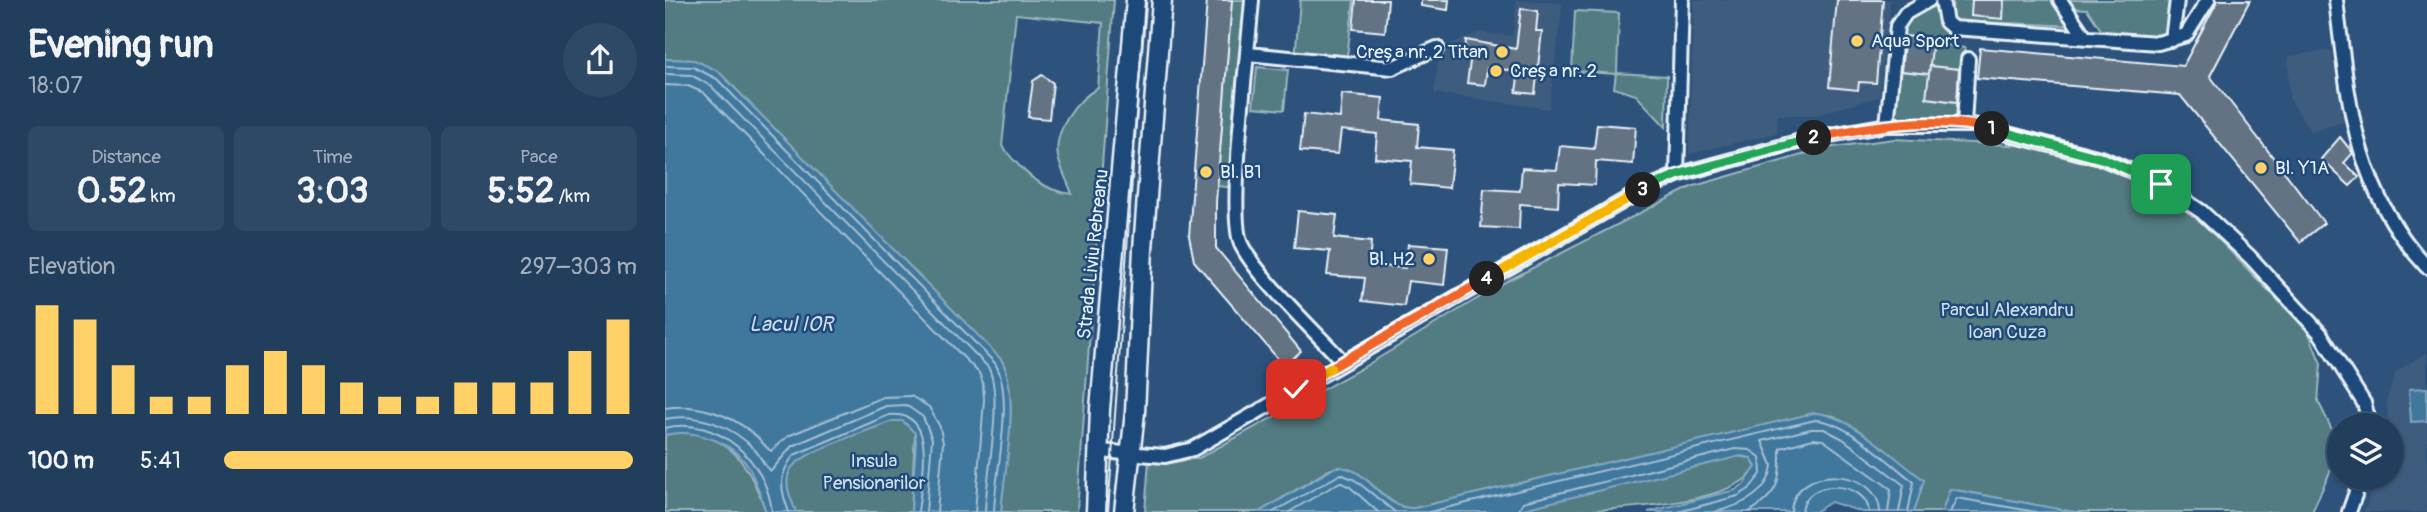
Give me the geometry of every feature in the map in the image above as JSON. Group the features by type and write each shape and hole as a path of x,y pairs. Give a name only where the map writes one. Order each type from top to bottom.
{"main road":[{"name":"Strada Liviu Rebreanu","path":"1095,512 1136,0"},
{"path":"1124,512 1131,454 1162,0"}],"street":[{"path":"1252,0 1237,234 1244,250 1342,361"},
{"path":"1677,175 1682,0"},
{"path":"1887,125 1897,26 1906,13 1929,0"},
{"path":"1942,0 1948,26 2144,42 2172,40 2192,29 2208,0"},
{"path":"2060,0 2085,37"},
{"path":"2172,40 2177,0"},
{"path":"2336,0 2347,98 2363,157 2397,229 2427,267"},
{"path":"1248,54 1392,68 1437,47"},
{"path":"1964,124 1968,59"},
{"path":"1098,451 1165,456 1193,449 1641,191 1677,175 1808,139 1887,125 1964,124 2104,159 2161,184 2202,212 2300,308 2320,333 2364,404 2367,413"},
{"path":"2349,512 2357,490"}],"shaded area":[{"name":"Creșa nr. 2","path":"1517,0 1563,3 1549,109 1434,93 1440,48 1480,32 1512,36"},
{"path":"1694,0 1891,0 1879,97 1816,115 1778,115 1777,133 1689,154"},
{"path":"2331,50 2344,122 2310,132 2289,97 2288,56"},
{"path":"2427,352 2427,512 2364,512 2372,490 2404,490 2404,413 2388,413 2386,401 2396,372"}],"green space":[{"path":"665,0 1114,0 1077,512 1001,512 1011,412 1007,374 1001,359 718,71 694,60 665,59","holes":["1016,14 1103,23 1098,88 1074,108 1059,137 1058,157 1072,194 1061,192 1033,178 1002,146"]},
{"path":"1232,0 1249,0 1235,188 1217,186"},
{"path":"1300,0 1354,0 1346,64 1295,59"},
{"path":"1929,0 1942,0 1946,22 1945,45 1965,48 1955,124 1887,125 1895,31"},
{"path":"1953,0 2177,0 2172,40 2107,39 2087,9 2066,8 2078,26 1951,21"},
{"path":"1575,11 1619,13 1617,73 1667,76 1666,127 1636,95 1614,88 1616,74 1572,71"},
{"path":"1257,67 1288,70 1284,110 1253,107"},
{"name":"Parcul Alexandru Ioan Cuza","path":"1894,139 2030,146 2120,167 2160,187 2187,207 2308,331 2321,364 2318,401 2327,419 2327,479 2312,512 2074,512 1950,489 1942,512 1914,512 1924,480 1834,416 1815,413 1415,508 1403,507 1392,501 1362,476 1341,467 1329,470 1259,512 1145,512 1149,461 1174,462 1199,458 1362,368 1505,282 1691,187 1826,148"},
{"name":"Insula Pensionarilor","path":"892,421 903,421 915,433 911,512 796,512 787,481 790,470 797,463 821,449"},
{"path":"693,433 709,437 735,454 753,480 766,512 665,512 665,435"},
{"path":"1737,456 1751,458 1756,467 1741,482 1715,493 1682,501 1605,510 1511,512"}],"water":[{"name":"Lacul IOR","path":"665,59 694,60 718,71 1001,359 1007,374 1011,412 1001,512 911,512 916,442 915,433 903,421 892,421 837,442 797,463 790,470 787,481 796,512 766,512 748,466 741,457 722,443 687,433 665,435"},
{"path":"2427,388 2427,421 2411,422 2409,389"},
{"path":"1814,413 1828,415 1857,429 1924,480 1914,512 1862,512 1831,502 1815,512 1648,512 1735,490 1744,484 1756,467 1751,458 1741,456 1511,512 1259,512 1336,467 1357,473 1393,503 1415,508"},
{"path":"1950,489 2074,512 1942,512"}],"building":[{"name":"Bl. B1","path":"1207,0 1232,0 1216,202 1216,248 1301,351 1284,366 1194,261 1189,236"},
{"path":"1356,0 1388,0 1385,32 1353,29"},
{"path":"1421,0 1449,0 1448,10 1421,6"},
{"name":"Aqua Sport","path":"1837,0 1883,0 1876,83 1859,82 1858,90 1829,87"},
{"path":"1972,0 2004,0 2003,19 1971,16"},
{"path":"2218,0 2250,0 2210,76 2324,223 2300,242 2180,95 1977,78 1980,48 2183,66"},
{"name":"Creșa nr. 2 Titan","path":"1521,8 1538,11 1536,31 1542,31 1535,94 1516,92 1519,71 1487,68 1485,85 1467,83 1471,55 1465,55 1466,40 1516,49"},
{"path":"1905,36 1933,39 1929,74 1901,71"},
{"path":"1930,66 1959,69 1957,102 1926,98"},
{"path":"1042,75 1053,83 1049,119 1028,117 1033,81"},
{"path":"1342,94 1383,98 1381,120 1419,124 1417,147 1453,150 1449,188 1410,184 1412,161 1375,158 1377,134 1341,130 1338,154 1300,151 1304,114 1340,118"},
{"path":"1597,124 1636,127 1633,164 1596,161 1595,185 1559,183 1558,207 1520,204 1519,229 1481,227 1484,189 1520,191 1522,168 1557,170 1560,146 1594,149"},
{"path":"2340,137 2353,153 2344,163 2359,177 2350,186 2321,159"},
{"name":"Bl. H2","path":"1298,211 1337,215 1334,238 1371,242 1369,265 1405,268 1408,244 1448,247 1444,285 1408,281 1404,306 1362,301 1365,278 1327,275 1330,251 1294,248"}],"tram line":[{"path":"1108,512 1145,0"}],"place":[{"name":"Aqua Sport","path":"1857,41"},
{"name":"Creșa nr. 2 Titan","path":"1502,52"},
{"name":"Creșa nr. 2","path":"1496,71"},
{"name":"Bl. Y1A","path":"2261,168"},
{"name":"Bl. B1","path":"1206,172"},
{"name":"Bl. H2","path":"1429,259"}],"route":[{"path":"1296,389 1657,183 1808,139 1887,125 1973,125 2104,159 2161,184"}]}
